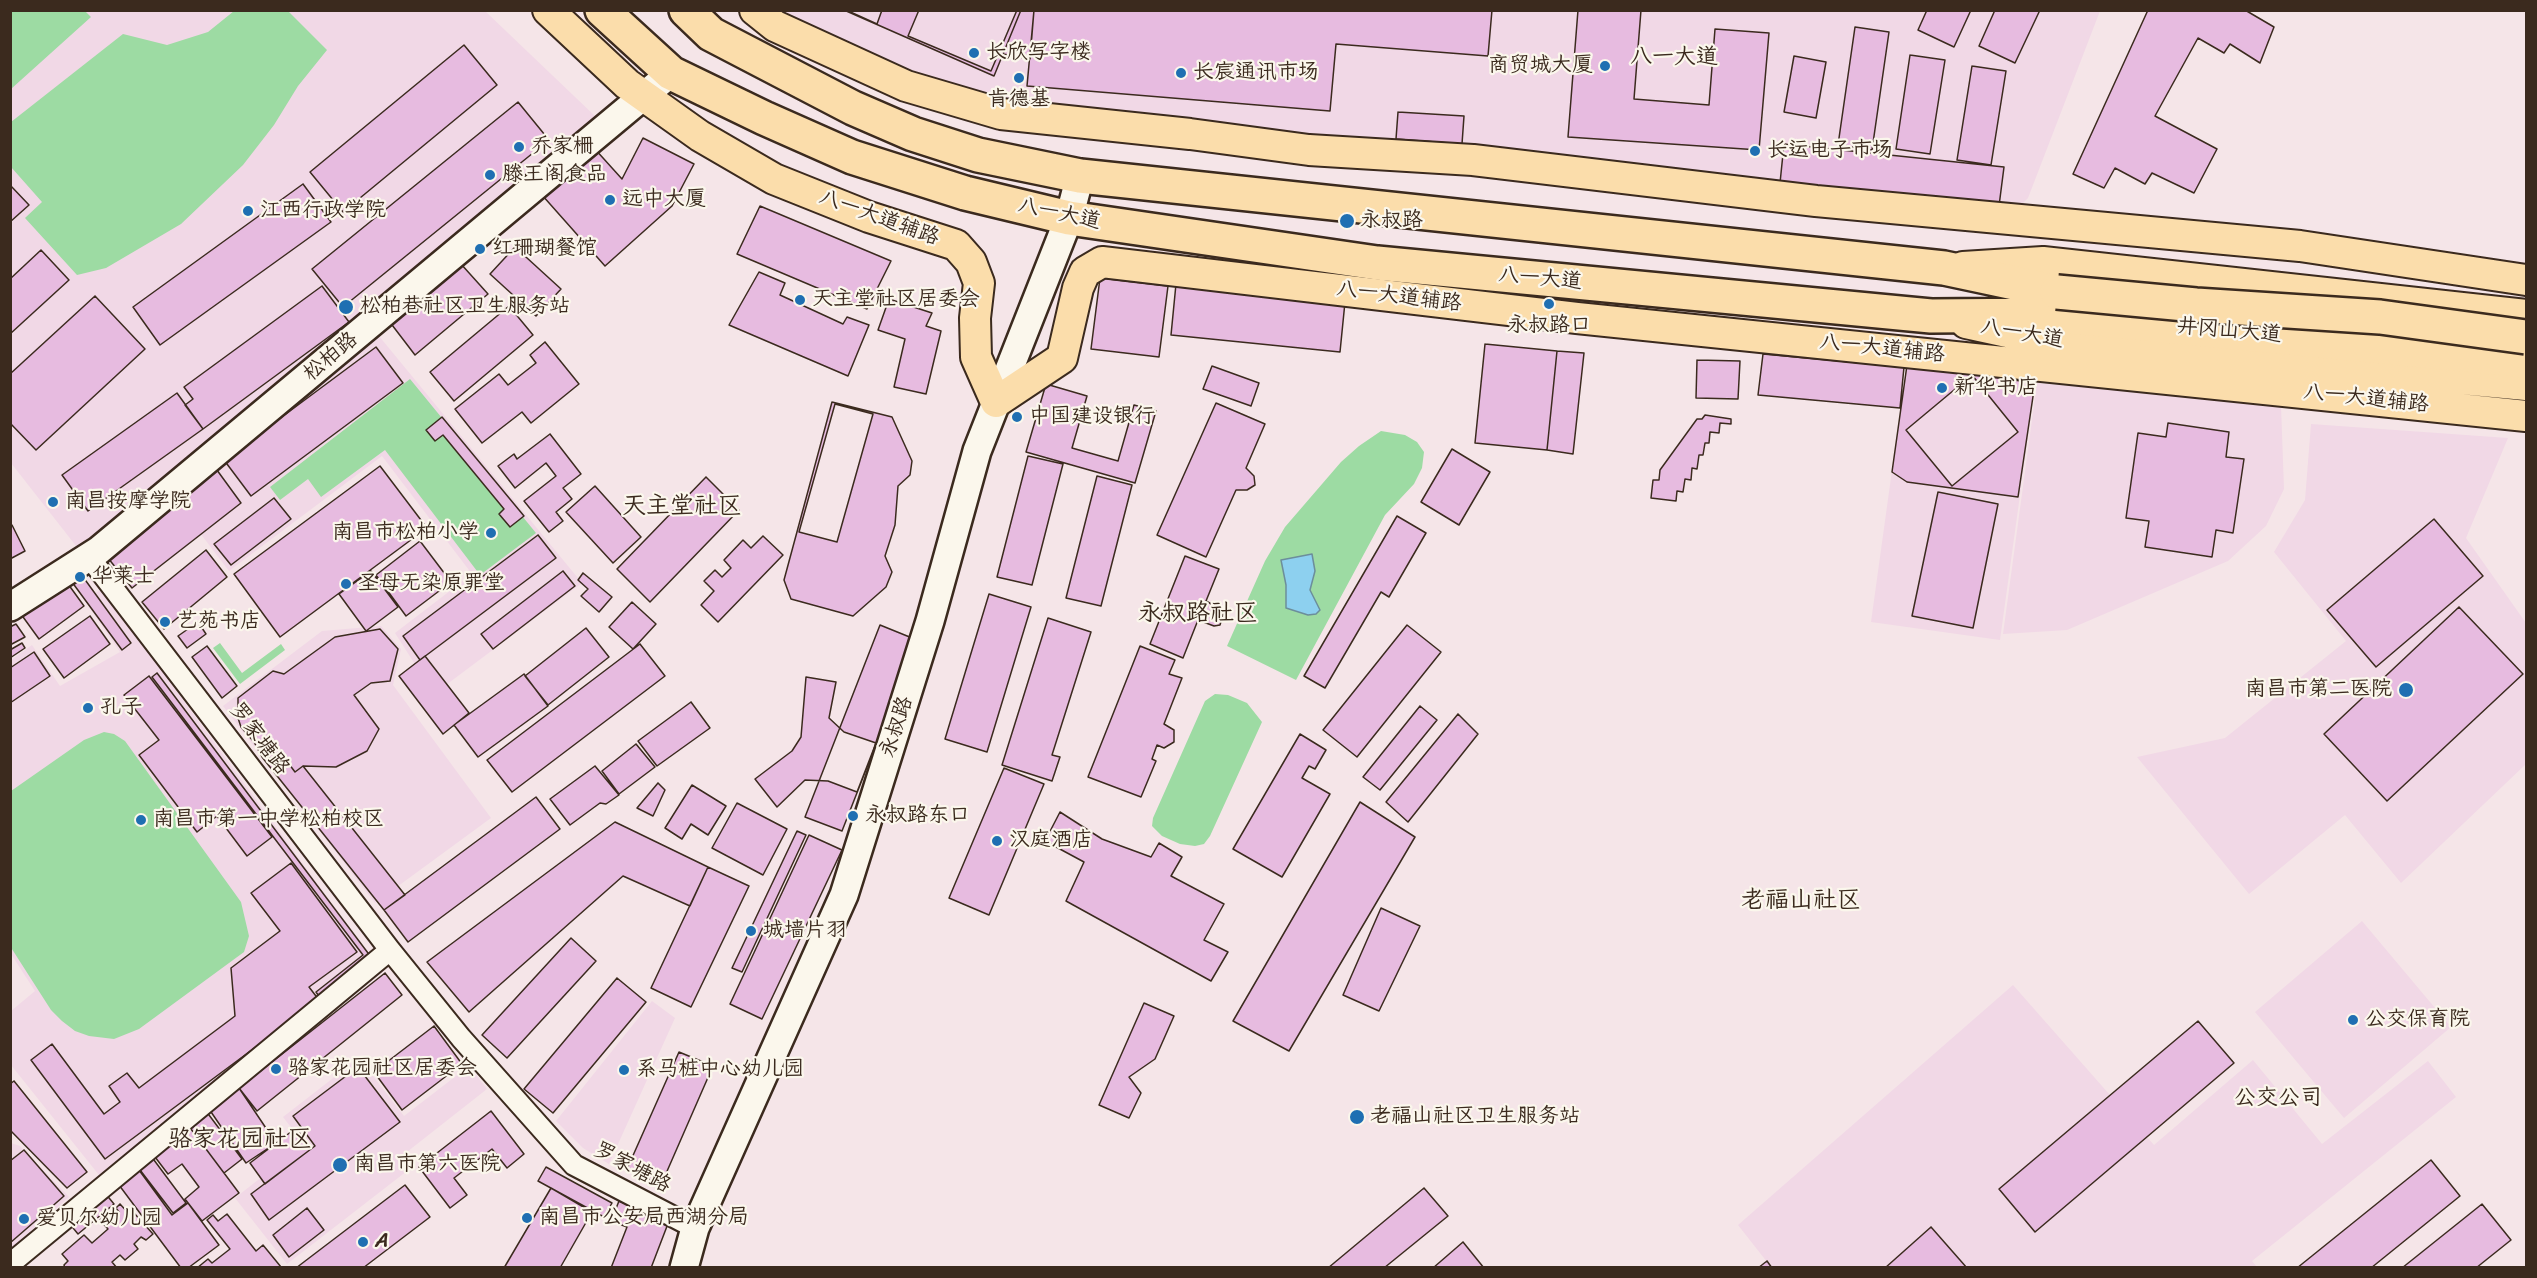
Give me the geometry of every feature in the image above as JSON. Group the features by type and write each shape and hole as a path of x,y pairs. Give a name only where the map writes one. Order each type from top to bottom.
{"highway":[{"name":"八一大道","path":"602,10 671,73 852,157 965,193 1069,218 1377,263 1931,316"},
{"name":"八一大道","path":"686,10 711,34 853,108 913,134 978,155 1080,176 1944,268"},
{"name":"井冈山大道","path":"1944,268 2053,304 2526,361"},
{"name":"井冈山大道","path":"1931,316 2053,304 2196,305 2380,316 2526,337"}],"main road":[{"name":"八一大道辅路","path":"548,10 627,84 700,136 774,179 869,217 956,245 971,262 979,282 975,318 976,357 996,402 1062,358 1078,288 1085,272 1102,262 1577,318 2526,416"},
{"path":"755,10 775,26 906,86 1001,114 1190,134 1309,150 1473,160 1816,201 2300,246 2526,280"},
{"name":"八一大道","path":"1944,268 2043,262 2526,315"},
{"name":"八一大道","path":"1931,316 2049,341 2526,385"}],"street":[{"name":"松柏路","path":"10,607 90,558 671,73"},
{"name":"永叔路","path":"684,1268 695,1228 844,895 930,621 977,451 1069,218 1080,176"},
{"name":"罗家塘路","path":"90,558 390,950 461,1038 574,1164 695,1228"},
{"path":"10,1264 390,950"}],"shaded area":[{"name":"江西行政学院","path":"11,11 485,11 596,117 80,551 11,463"},
{"name":"长运电子市场","path":"767,11 2100,11 2028,198 2015,211 1033,103 1005,97 1003,104 910,76"},
{"name":"南昌市松柏小学","path":"379,336 582,583 434,694 395,633 472,574 382,456 229,571 171,495"},
{"path":"1907,362 2036,379 2000,640 1871,622"},
{"path":"2037,383 2281,405 2284,489 2266,526 2228,561 2067,630 2003,634"},
{"name":"南昌市第二医院","path":"2311,424 2508,438 2466,538 2526,623 2526,764 2401,883 2345,815 2249,894 2137,757 2225,738 2346,641 2274,552 2305,500"},
{"name":"南昌市第一中学松柏校区","path":"102,589 371,957 103,1180 11,1065 11,1011 35,991 11,954 11,660 32,645 60,686 120,652 84,600"},
{"path":"381,626 401,649 393,685 491,818 375,903 223,706 322,631"},
{"name":"公交保育院","path":"2362,921 2451,1027 2344,1118 2255,1012"},
{"path":"2013,985 2154,1145 2253,1060 2322,1144 2428,1061 2456,1097 2252,1261 2257,1267 1771,1267 1738,1225"},
{"name":"系马桩中心幼儿园","path":"652,1001 675,1018 609,1164 583,1148 556,1121"},
{"name":"南昌市第六医院","path":"359,1058 404,1116 469,1066 487,1089 398,1159 407,1171 287,1264 235,1198 304,1144 283,1117"},
{"name":"爱贝尔幼儿园","path":"11,1143 20,1146 69,1197 11,1248"}],"green space":[{"path":"11,10 85,11 91,17 11,89"},
{"path":"234,11 288,11 327,50 298,86 274,125 243,165 181,224 106,268 77,275 25,218 42,202 11,167 11,122 123,34 167,45 208,32"},
{"path":"410,379 536,533 480,575 385,450 321,497 308,479 280,500 270,487"},
{"path":"1381,431 1405,435 1417,442 1424,452 1422,468 1414,484 1385,515 1296,680 1227,646 1265,561 1285,527 1341,462"},
{"path":"220,643 242,673 281,644 285,650 240,684 213,648"},
{"path":"1215,694 1228,695 1247,703 1262,722 1210,836 1204,844 1195,846 1180,844 1162,836 1152,826 1153,818 1205,701"},
{"path":"104,732 114,734 125,741 241,902 249,936 244,952 139,1029 114,1039 89,1036 75,1031 62,1021 51,1010 10,946 11,791 84,740"}],"water":[{"path":"1312,554 1315,571 1310,590 1320,610 1316,614 1308,615 1286,608 1286,585 1281,560"}],"building":[{"name":"长欣写字楼","path":"844,10 1021,10 994,76"},
{"path":"846,10 882,10 877,24"},
{"name":"长欣写字楼","path":"919,10 1017,10 991,71 908,36"},
{"path":"1021,10 1034,10 1030,59 1003,54"},
{"name":"长宸通讯市场","path":"1034,10 1492,10 1488,56 1336,44 1330,111 1027,86"},
{"name":"商贸城大厦","path":"1578,10 1641,10 1634,99 1709,105 1715,29 1769,33 1759,150 1568,137"},
{"path":"1927,10 1971,10 1954,47 1918,30"},
{"path":"1995,10 2040,10 2015,63 1979,46"},
{"path":"2148,10 2245,10 2274,27 2260,63 2230,44 2224,53 2198,38 2155,116 2217,149 2194,193 2152,173 2145,184 2115,168 2104,188 2073,174"},
{"path":"1855,27 1889,32 1872,150 1838,145"},
{"path":"464,45 497,85 343,212 310,172"},
{"path":"1910,55 1945,60 1930,154 1896,149"},
{"path":"1794,56 1826,62 1816,118 1784,112"},
{"path":"1972,66 2006,71 1991,165 1957,160"},
{"path":"518,102 549,140 343,307 312,269"},
{"path":"1398,112 1464,116 1462,144 1396,139"},
{"name":"远中大厦","path":"643,138 694,164 672,206 605,266 542,195 594,148 622,179"},
{"path":"1784,144 2004,167 1999,206 1780,183"},
{"path":"303,184 331,222 160,345 133,307"},
{"path":"10,185 29,205 10,222"},
{"path":"760,206 891,261 867,309 737,254"},
{"path":"515,247 561,289 536,316 490,274"},
{"path":"41,250 69,280 10,334 10,279"},
{"path":"461,264 488,294 415,355 389,321"},
{"path":"759,272 785,283 780,295 843,324 847,317 869,325 848,376 729,325"},
{"path":"1100,278 1168,286 1159,357 1091,349"},
{"path":"1176,284 1345,302 1340,352 1171,335"},
{"path":"322,286 349,322 203,429 185,405 193,399 184,387"},
{"path":"95,296 145,349 36,450 10,423 10,374"},
{"path":"889,299 932,313 926,326 941,331 926,394 894,387 905,339 878,330"},
{"path":"509,306 533,335 454,401 430,372"},
{"path":"545,342 579,384 531,423 522,412 482,443 455,409 499,374 508,385 536,363 530,355"},
{"path":"1485,344 1557,351 1547,450 1475,443"},
{"path":"376,347 403,383 251,496 224,460"},
{"path":"1557,351 1584,353 1573,454 1547,450"},
{"path":"1763,354 1904,367 1900,408 1758,395"},
{"path":"1697,360 1740,361 1738,399 1696,398"},
{"path":"1907,365 2035,383 2018,497 1907,482 1892,472"},
{"path":"1212,366 1259,383 1251,406 1203,389"},
{"path":"1972,375 2018,432 1952,486 1906,430"},
{"path":"1046,384 1087,396 1072,448 1118,461 1134,405 1156,411 1135,483 1026,452"},
{"path":"177,393 203,429 88,511 62,475"},
{"path":"832,402 892,417 912,461 910,475 898,486 895,525 885,556 892,572 886,587 853,616 791,599 784,580"},
{"path":"1216,403 1265,424 1246,468 1254,476 1255,485 1247,490 1236,490 1206,557 1157,535"},
{"path":"835,404 873,414 837,542 799,532"},
{"path":"1705,415 1731,419 1731,424 1720,423 1719,433 1710,432 1709,443 1705,443 1703,455 1699,455 1697,469 1692,468 1691,480 1685,479 1683,492 1677,491 1676,501 1651,498 1653,480 1659,480 1660,470 1697,419 1702,419"},
{"path":"442,417 524,516 510,527 499,514 504,509 443,435 435,441 426,430"},
{"path":"2168,423 2229,432 2226,457 2244,459 2233,533 2216,530 2212,557 2145,547 2149,521 2126,518 2138,433 2166,437"},
{"path":"550,434 581,474 563,488 572,499 556,512 563,521 549,532 524,501 556,476 546,463 515,488 498,466 514,454 517,459"},
{"path":"1452,449 1490,472 1459,525 1421,502"},
{"path":"1028,456 1063,464 1032,585 997,577"},
{"path":"214,466 241,503 132,588 104,553"},
{"path":"380,466 427,528 280,637 234,574"},
{"path":"1097,476 1132,485 1101,606 1066,598"},
{"path":"706,477 739,510 650,602 617,569"},
{"path":"595,486 641,537 613,563 566,512"},
{"path":"1938,492 1998,504 1973,628 1912,616"},
{"path":"274,498 291,519 231,565 214,544"},
{"path":"1397,516 1426,533 1389,597 1381,592 1325,688 1304,676"},
{"path":"2434,519 2483,576 2376,667 2327,610"},
{"path":"12,525 25,551 10,559 10,526"},
{"path":"538,535 556,558 420,660 403,636"},
{"path":"763,536 783,555 718,622 701,605 714,591 704,581 715,570 722,577 731,568 724,560 743,540 751,548"},
{"path":"420,541 451,582 406,616 376,575"},
{"path":"206,550 227,577 164,629 142,602"},
{"path":"1185,556 1219,569 1206,601 1224,611 1220,625 1214,626 1198,620 1183,658 1150,644"},
{"path":"78,570 131,643 122,650 69,578"},
{"path":"371,571 398,607 366,631 339,594"},
{"path":"563,571 575,586 493,649 481,634"},
{"path":"583,573 612,597 599,612 581,596 588,589 578,580"},
{"path":"63,577 84,606 39,639 18,610"},
{"path":"989,594 1031,607 987,752 945,739"},
{"path":"632,602 656,624 633,649 609,627"},
{"path":"2459,607 2523,674 2387,801 2324,734"},
{"path":"90,616 110,644 64,678 43,649"},
{"path":"1048,618 1091,632 1052,755 1060,757 1052,781 1002,765"},
{"path":"198,622 206,634 187,648 178,636"},
{"path":"16,624 25,637 10,645 10,627"},
{"path":"880,625 917,640 842,831 805,817"},
{"path":"1407,625 1441,652 1357,757 1323,730"},
{"path":"586,628 609,657 548,705 525,676"},
{"path":"380,629 398,649 390,681 371,683 354,695 379,729 367,751 336,767 303,766 295,772 286,760 262,757 254,742 241,727 238,718 238,698 273,671 284,674 335,637"},
{"path":"22,643 25,648 10,658 10,650"},
{"path":"640,644 665,676 512,792 487,760"},
{"path":"207,646 237,686 222,698 192,657"},
{"path":"1140,646 1175,660 1169,674 1182,678 1164,724 1174,730 1174,742 1164,748 1157,745 1152,759 1156,761 1141,797 1088,777"},
{"path":"34,652 50,676 10,703 10,668"},
{"path":"425,656 469,713 443,734 399,676"},
{"path":"157,673 371,957 321,999 316,992 363,955 152,677"},
{"path":"524,674 548,706 478,757 454,725"},
{"path":"149,676 272,837 247,856 217,816 197,832 139,755 159,740 124,695"},
{"path":"806,677 836,682 829,718 844,732 876,743 857,792 828,781 805,780 777,807 755,779 792,751 801,737"},
{"path":"691,702 710,728 657,766 638,741"},
{"path":"1420,706 1437,720 1380,790 1363,777"},
{"path":"1458,714 1478,734 1408,822 1386,802"},
{"path":"1300,734 1326,750 1315,769 1309,766 1302,778 1330,794 1282,877 1233,849"},
{"path":"636,744 655,767 619,794 602,771"},
{"path":"262,757 286,760 295,772 303,766 405,895 384,910"},
{"path":"595,766 619,795 606,804 600,803 570,825 550,799"},
{"name":"汉庭酒店","path":"1004,768 1044,784 989,915 949,898"},
{"path":"658,783 665,790 653,816 637,808"},
{"path":"692,785 726,806 708,835 691,824 682,839 665,828"},
{"path":"536,797 560,829 408,942 384,910"},
{"path":"1360,802 1415,837 1289,1051 1233,1021"},
{"path":"737,803 787,829 763,875 712,848"},
{"path":"1060,812 1102,839 1151,857 1159,843 1182,857 1171,876 1224,904 1204,940 1228,952 1211,981 1066,901 1084,862 1045,841"},
{"path":"615,822 708,867 690,906 623,876 469,1012 427,962"},
{"path":"797,831 806,835 742,972 732,968"},
{"path":"809,835 842,850 762,1019 730,1004"},
{"path":"291,863 357,952 309,987 319,1000 105,1159 31,1060 52,1044 104,1114 120,1102 109,1086 127,1073 139,1088 235,1016 231,968 280,931 251,893"},
{"path":"708,867 749,886 691,1007 651,988"},
{"path":"1381,908 1420,926 1379,1011 1343,995"},
{"path":"571,938 596,961 507,1058 482,1035"},
{"path":"385,973 402,995 257,1111 239,1088"},
{"path":"617,978 646,1002 553,1113 524,1089"},
{"path":"1144,1003 1174,1016 1155,1059 1129,1077 1141,1093 1129,1118 1099,1105"},
{"path":"2198,1021 2234,1063 2035,1232 1999,1189"},
{"path":"434,1026 462,1064 402,1110 374,1072"},
{"path":"679,1052 713,1066 661,1185 627,1169"},
{"path":"358,1067 400,1122 269,1220 251,1194 315,1146 293,1116"},
{"path":"14,1081 87,1172 67,1188 10,1130 10,1084"},
{"path":"239,1088 276,1143 246,1163 209,1109"},
{"path":"206,1111 242,1159 224,1173 188,1125"},
{"path":"491,1111 524,1154 507,1168 492,1149 454,1178 467,1195 450,1208 419,1167"},
{"path":"188,1125 239,1193 202,1221 185,1199 199,1187 182,1164 168,1174 152,1153"},
{"path":"296,1128 311,1149 265,1184 250,1163"},
{"name":"爱贝尔幼儿园","path":"24,1150 64,1196 10,1243 10,1161"},
{"path":"151,1156 186,1203 173,1213 137,1166"},
{"path":"2431,1160 2460,1196 2371,1268 2297,1268"},
{"path":"546,1167 612,1203 604,1217 538,1181"},
{"path":"139,1170 172,1215 188,1203 219,1245 188,1268 181,1268 119,1185"},
{"name":"A","path":"405,1185 430,1217 363,1268 296,1268"},
{"path":"551,1188 592,1212 560,1268 504,1268"},
{"path":"1424,1188 1448,1216 1384,1268 1328,1268"},
{"path":"105,1193 114,1204 78,1234 69,1223"},
{"path":"619,1201 669,1221 651,1268 611,1268 627,1227 611,1221"},
{"path":"120,1204 131,1216 134,1213 153,1234 146,1240 141,1237 134,1244 138,1249 125,1260 120,1255 112,1262 117,1268 65,1268 64,1265 68,1261 62,1254 84,1235 92,1243 108,1229 100,1220 107,1214 111,1219 119,1212 116,1208"},
{"path":"2482,1204 2511,1240 2476,1268 2402,1268"},
{"path":"307,1208 324,1230 289,1257 273,1235"},
{"path":"227,1214 256,1251 263,1245 281,1267 197,1268 208,1259 212,1263 230,1249 207,1220 213,1215 218,1221"},
{"path":"1931,1227 1967,1268 1885,1268"},
{"path":"1463,1242 1484,1268 1433,1268"},
{"path":"1767,1261 1772,1268 1758,1268"}],"place":[{"name":"长欣写字楼","path":"974,53"},
{"name":"商贸城大厦","path":"1605,66"},
{"name":"长宸通讯市场","path":"1181,73"},
{"name":"肯德基","path":"1019,78"},
{"name":"乔家栅","path":"519,147"},
{"name":"长运电子市场","path":"1755,151"},
{"name":"滕王阁食品","path":"490,175"},
{"name":"远中大厦","path":"610,200"},
{"name":"江西行政学院","path":"248,211"},
{"name":"永叔路","path":"1347,221"},
{"name":"红珊瑚餐馆","path":"480,249"},
{"name":"天主堂社区居委会","path":"800,300"},
{"name":"永叔路口","path":"1549,304"},
{"name":"松柏巷社区卫生服务站","path":"346,307"},
{"name":"新华书店","path":"1942,388"},
{"name":"中国建设银行","path":"1017,417"},
{"name":"南昌按摩学院","path":"53,502"},
{"name":"南昌市松柏小学","path":"491,533"},
{"name":"华莱士","path":"80,577"},
{"name":"圣母无染原罪堂","path":"346,584"},
{"name":"艺苑书店","path":"165,622"},
{"name":"南昌市第二医院","path":"2406,690"},
{"name":"孔子","path":"88,708"},
{"name":"永叔路东口","path":"853,816"},
{"name":"南昌市第一中学松柏校区","path":"141,820"},
{"name":"汉庭酒店","path":"997,841"},
{"name":"城墙片羽","path":"751,931"},
{"name":"公交保育院","path":"2353,1020"},
{"name":"骆家花园社区居委会","path":"276,1069"},
{"name":"系马桩中心幼儿园","path":"624,1070"},
{"name":"老福山社区卫生服务站","path":"1357,1117"},
{"name":"南昌市第六医院","path":"340,1165"},
{"name":"南昌市公安局西湖分局","path":"527,1218"},
{"name":"爱贝尔幼儿园","path":"24,1219"},
{"name":"A","path":"363,1242"}],"district":[{"name":"八一大道","path":"1674,57"},
{"name":"天主堂社区","path":"682,507"},
{"name":"永叔路社区","path":"1198,614"},
{"name":"老福山社区","path":"1801,901"},
{"name":"公交公司","path":"2278,1098"},
{"name":"骆家花园社区","path":"240,1140"}]}
